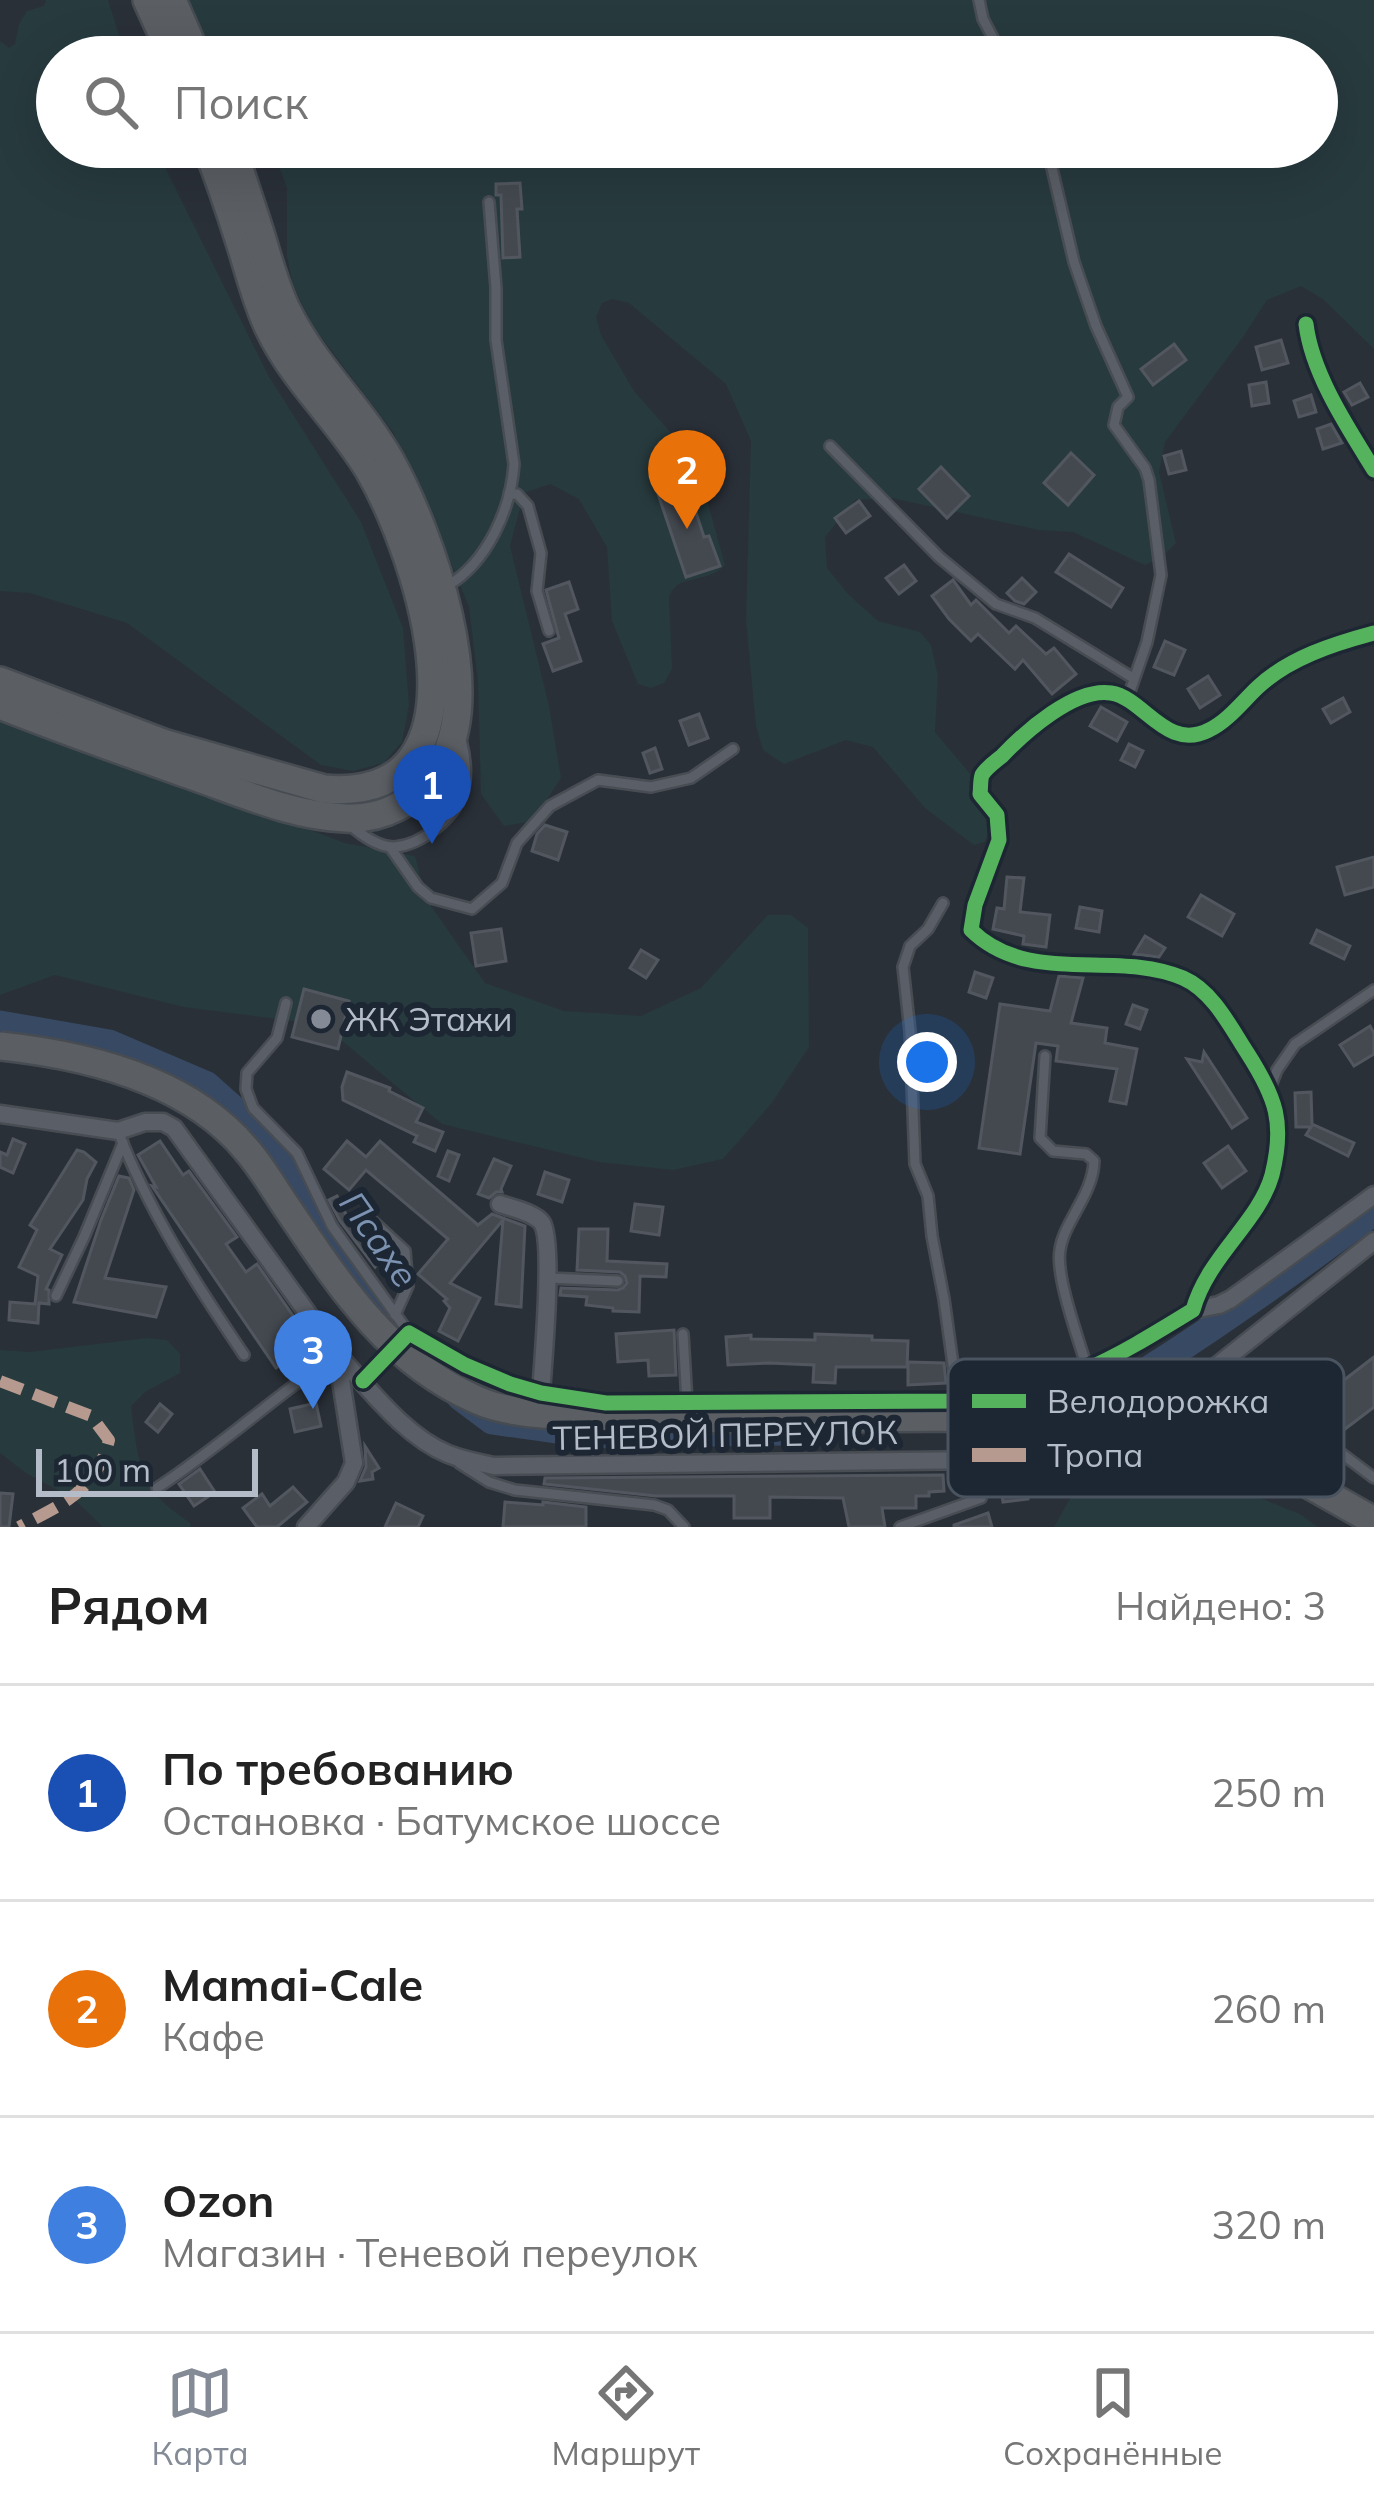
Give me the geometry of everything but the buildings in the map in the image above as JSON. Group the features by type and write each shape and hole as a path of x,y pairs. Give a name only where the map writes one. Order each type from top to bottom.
{"highway":[{"path":"147,0 163,36"},
{"path":"172,0 188,36"},
{"path":"0,681 166,744 324,789 345,791 390,778 409,763 426,737 433,704 427,633 392,520 371,473 268,327 214,168"},
{"path":"0,705 270,803 343,818 370,818 420,794 448,755 458,676 453,632 420,526 389,459 300,336 284,304 239,168"},
{"path":"0,1046 104,1064 169,1090 211,1117 245,1147 375,1329 413,1363 479,1401 528,1412 726,1420 948,1417"},
{"path":"1332,1497 1374,1521"}],"street":[{"path":"1306,324 1334,403 1374,470"},
{"path":"1193,1310 1204,1278 1271,1179 1280,1124 1270,1088 1208,996 1184,978 1140,968 1018,959 985,944 971,930 975,905 999,840 997,815 980,794 982,774 1032,726 1076,700 1113,693 1166,729 1189,735 1208,731 1285,667 1374,633"},
{"name":"ТЕНЕВОЙ ПЕРЕУЛОК","path":"0,1114 120,1137 145,1122 163,1122 174,1128 337,1354 409,1429 445,1453 494,1466 536,1468 948,1461"},
{"path":"1112,1359 1193,1310 1231,1299 1374,1195"},
{"path":"500,1204 538,1219 544,1227 548,1278 541,1393"},
{"name":"ТЕНЕВОЙ ПЕРЕУЛОК","path":"1226,1359 1374,1241"},
{"path":"362,1381 409,1334 465,1365 541,1393 606,1403 948,1401"},
{"name":"ТЕНЕВОЙ ПЕРЕУЛОК","path":"306,1527 346,1481 354,1463 337,1354"}],"lane":[{"path":"979,0 992,36"},
{"path":"1052,168 1074,262 1127,397 1118,407 1114,425 1144,468 1154,506 1161,575 1147,642 1126,700"},
{"path":"440,588 451,585 477,562 509,494 514,464 496,340 488,202"},
{"path":"830,446 939,557 997,604 1035,618 1133,679"},
{"path":"509,494 517,494 528,506 541,553 537,591 549,632"},
{"path":"390,848 434,830 454,809 463,791 464,758 456,719"},
{"path":"343,818 390,848 430,898 472,909 502,883 518,843 550,806 598,780 651,787 691,778 733,749"},
{"path":"943,903 928,929 910,946 903,967 915,1164 928,1196 952,1359"},
{"path":"1270,1088 1294,1044 1374,990"},
{"path":"286,1003 277,1038 247,1073 246,1089 253,1108 296,1154 332,1226 409,1334"},
{"path":"1046,1056 1040,1138 1053,1151 1086,1154 1094,1161 1094,1176 1060,1249 1061,1272 1085,1359"},
{"path":"56,1296 84,1237 120,1137"},
{"path":"120,1137 184,1266 244,1354"},
{"path":"365,1214 406,1251 408,1286 395,1316"},
{"path":"548,1278 618,1281"},
{"path":"683,1334 687,1402"},
{"path":"158,1488 337,1354"},
{"path":"445,1453 501,1487 654,1504 668,1510 684,1527"},
{"path":"1344,1455 1374,1478"},
{"path":"900,1527 981,1497"}],"green space":[{"path":"46,0 108,0 119,36 36,36 36,168 165,168 268,375 361,522 403,628 409,705 402,742 384,763 353,771 321,765 127,623 30,593 0,591 0,41 9,48 15,44 27,11 44,6"},
{"path":"186,0 1374,0 1374,349 1324,300 1301,286 1267,300 1165,442 1159,472 1176,543 1145,565 1073,532 1039,530 892,498 855,500 825,537 827,568 849,595 878,621 920,632 931,645 938,676 935,732 987,794 991,821 985,842 974,845 925,808 873,747 846,740 784,764 763,750 756,726 746,620 751,441 726,384 629,303 612,299 602,303 596,317 601,335 634,391 700,475 725,565 673,590 669,598 672,669 664,683 651,688 638,684 612,621 607,547 579,499 550,484 524,493 510,546 549,706 561,778 533,821 504,826 481,794 478,682 469,607 393,432 312,325 293,285 287,256 287,188 280,168 1338,168 1338,36 205,36"},
{"path":"0,715 345,843 415,856 426,899 485,983 564,1011 641,1016 701,988 768,915 791,915 808,928 809,1047 771,1104 723,1159 673,1170 599,1162 442,1124 323,1025 184,1007 55,975 0,995"},
{"path":"147,1338 167,1340 180,1354 180,1373 145,1392 131,1406 138,1455 152,1489 191,1527 103,1527 74,1499 0,1453 0,1350 30,1352"},
{"path":"1071,1497 1258,1497 1300,1514 1318,1527 1054,1527"}],"waterway":[{"name":"Псахе","path":"0,1024 109,1043 207,1085 243,1117 294,1180 419,1359"},
{"name":"Псахе","path":"1164,1359 1374,1212"},
{"name":"Псахе","path":"460,1397 492,1421 592,1435 785,1432"}],"marked path":[{"path":"0,1381 91,1416 109,1440 86,1484 19,1527"}],"cycle path":[{"path":"1306,324 1323,381 1374,470"},
{"path":"1106,1359 1193,1310 1210,1273 1265,1192 1272,1175 1278,1125 1258,1070 1228,1022 1194,984 1157,970 1019,957 971,930 975,905 999,840 997,815 980,794 981,777 1037,724 1082,697 1097,693 1123,697 1168,729 1194,735 1223,721 1283,668 1327,647 1374,633"},
{"path":"363,1381 409,1333 510,1384 606,1403 948,1401"}],"place":[{"name":"Mamai-Cale","path":"687,529"},
{"name":"По требованию","path":"432,844"},
{"name":"ЖК Этажи","path":"321,1019"},
{"name":"Ozon","path":"313,1409"}]}
